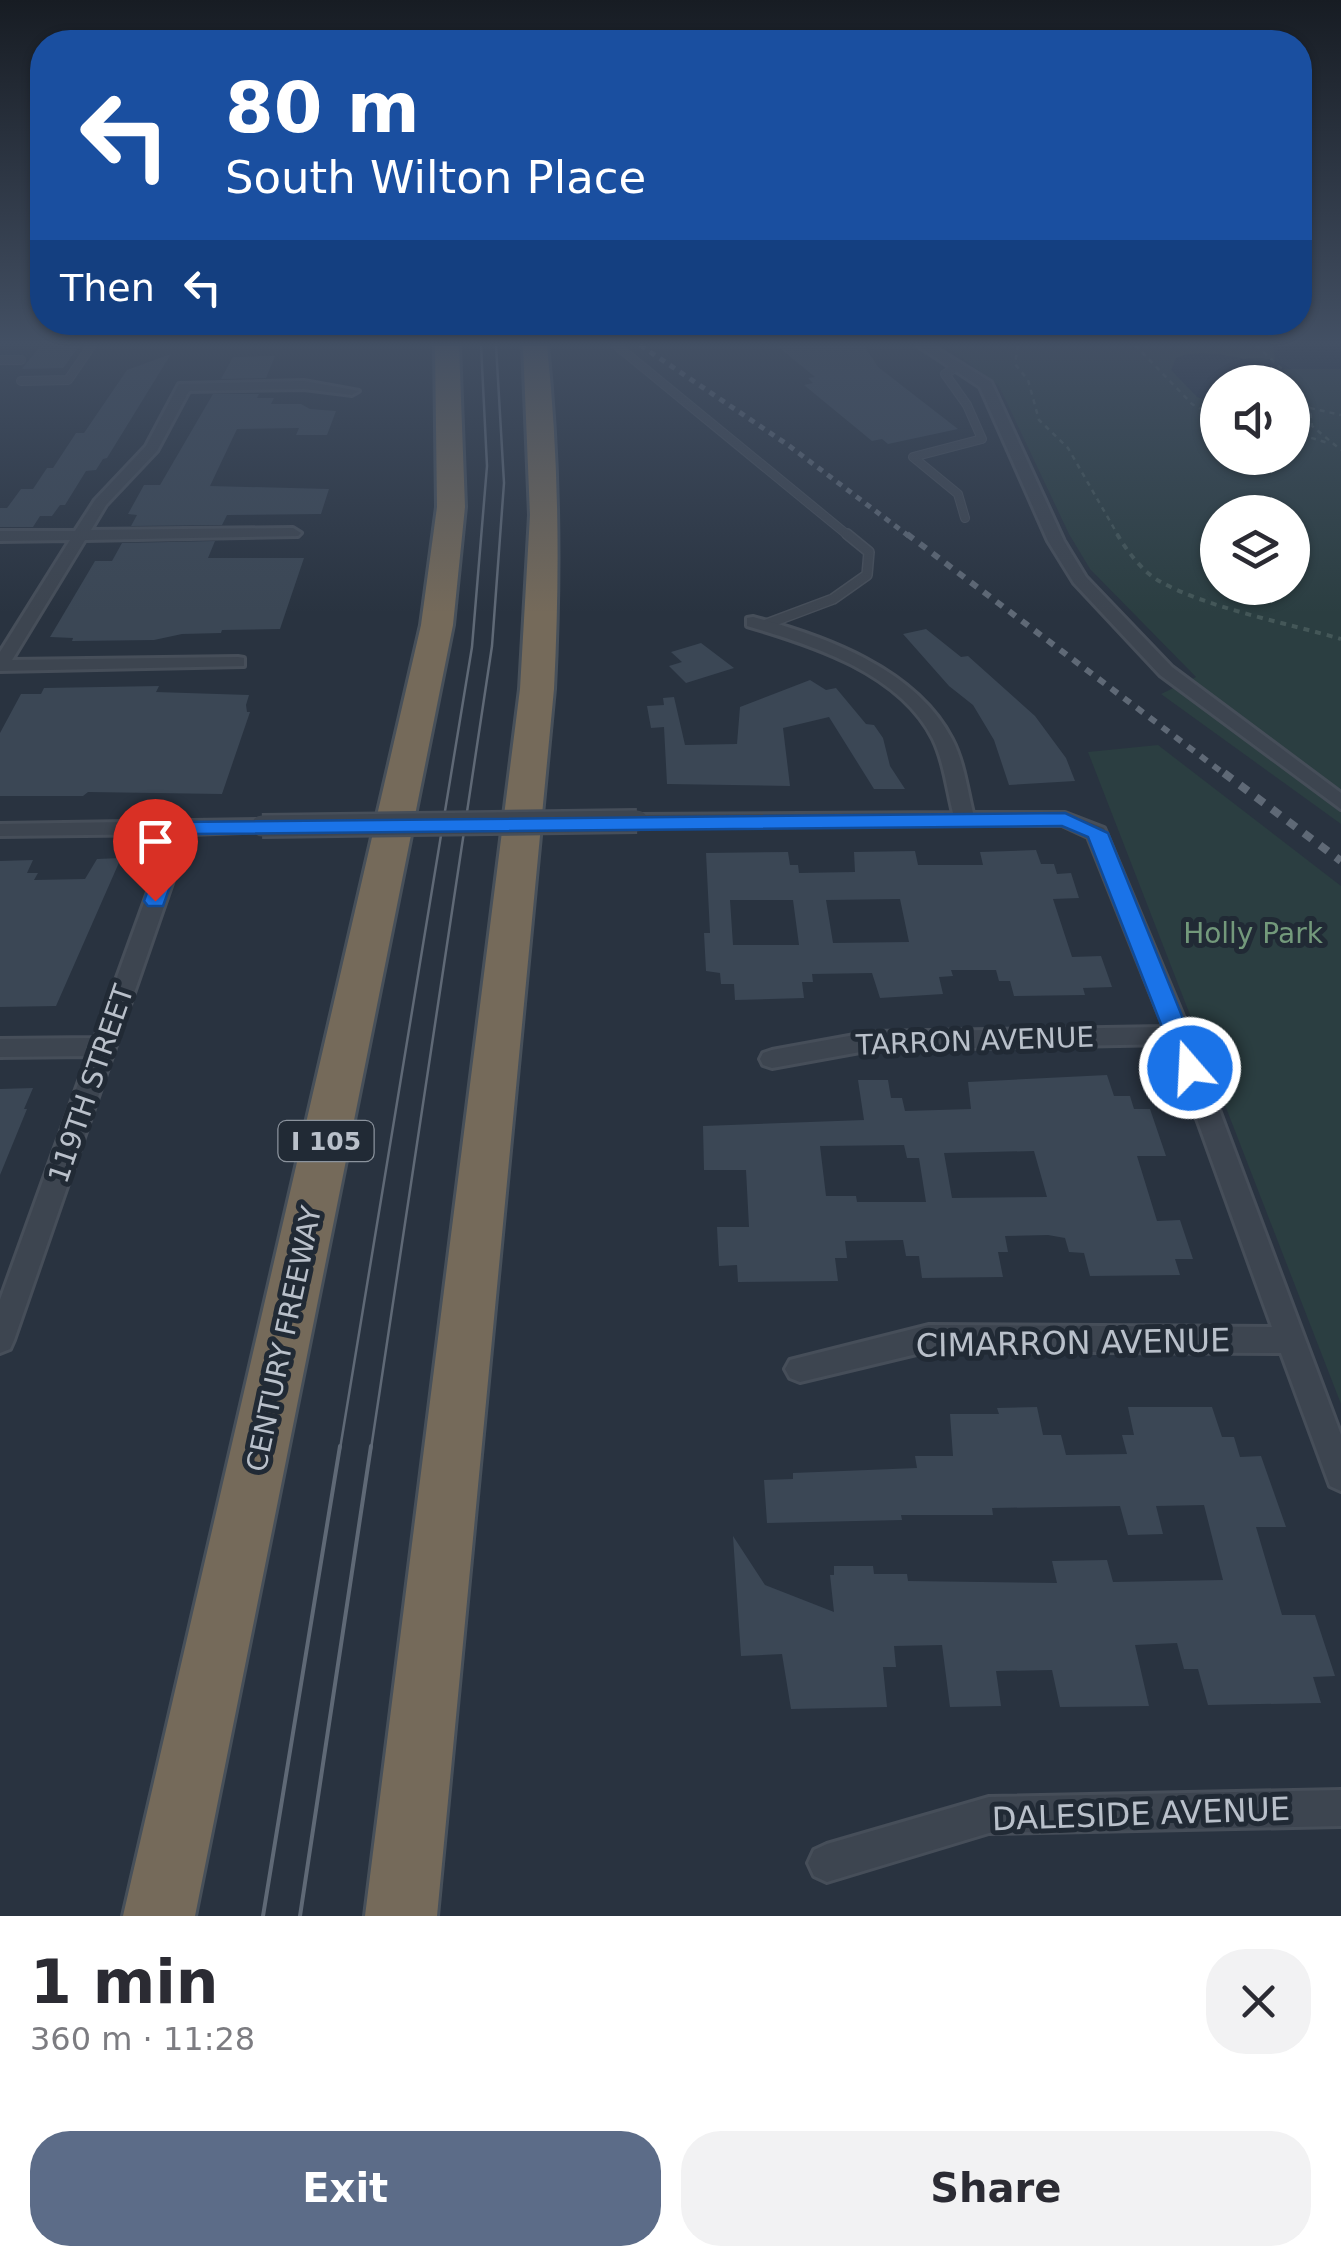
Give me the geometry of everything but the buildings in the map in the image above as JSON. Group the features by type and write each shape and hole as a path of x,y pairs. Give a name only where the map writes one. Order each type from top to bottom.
{"highway":[{"name":"CENTURY FREEWAY","path":"159,1916 437,625 451,507 450,434"},
{"path":"401,1916 516,893 546,518 544,434"}],"street":[{"path":"0,666 78,535 159,434"},
{"path":"1008,434 1056,541 1080,580 1166,672 1341,803"},
{"path":"0,536 293,533"},
{"path":"758,623 832,651 898,685 940,732 965,819"},
{"path":"0,666 238,662"},
{"path":"0,830 965,819 1079,822 1097,833 1180,1035 1341,1476"},
{"name":"119TH STREET","path":"0,1340 180,828"},
{"name":"TARRON AVENUE","path":"772,1058 870,1041 1180,1035"},
{"path":"0,1048 104,1046"},
{"name":"CIMARRON AVENUE","path":"800,1369 929,1338 1290,1340"},
{"name":"DALESIDE AVENUE","path":"827,1863 989,1815 1341,1808"}],"lane":[{"path":"725,434 869,552 871,566 866,576 846,590 799,615 758,623"},
{"path":"965,518 958,494 913,457 982,439 980,434"}],"path":[{"path":"1054,434 1068,448 1117,535 1139,564 1172,588 1341,639"},
{"path":"1322,434 1341,450"},
{"path":"1310,437 1335,445"}],"green space":[{"path":"1022,434 1200,434 1200,475 1310,475 1310,434 1341,434 1341,824 1161,694 1196,677 1090,569"},
{"name":"Holly Park","path":"1158,745 1341,886 1341,1404 1088,752"}],"tram line":[{"path":"340,1449 472,647 487,466 485,434"},
{"path":"371,1449 492,646 504,483 501,434"},
{"path":"263,1916 340,1446"},
{"path":"300,1916 371,1446"}],"railway":[{"path":"772,434 910,537"},
{"path":"907,534 1227,776"},
{"path":"1224,773 1341,861"}],"route":[{"path":"155,901 180,828 1065,819 1097,833 1190,1068"}]}
